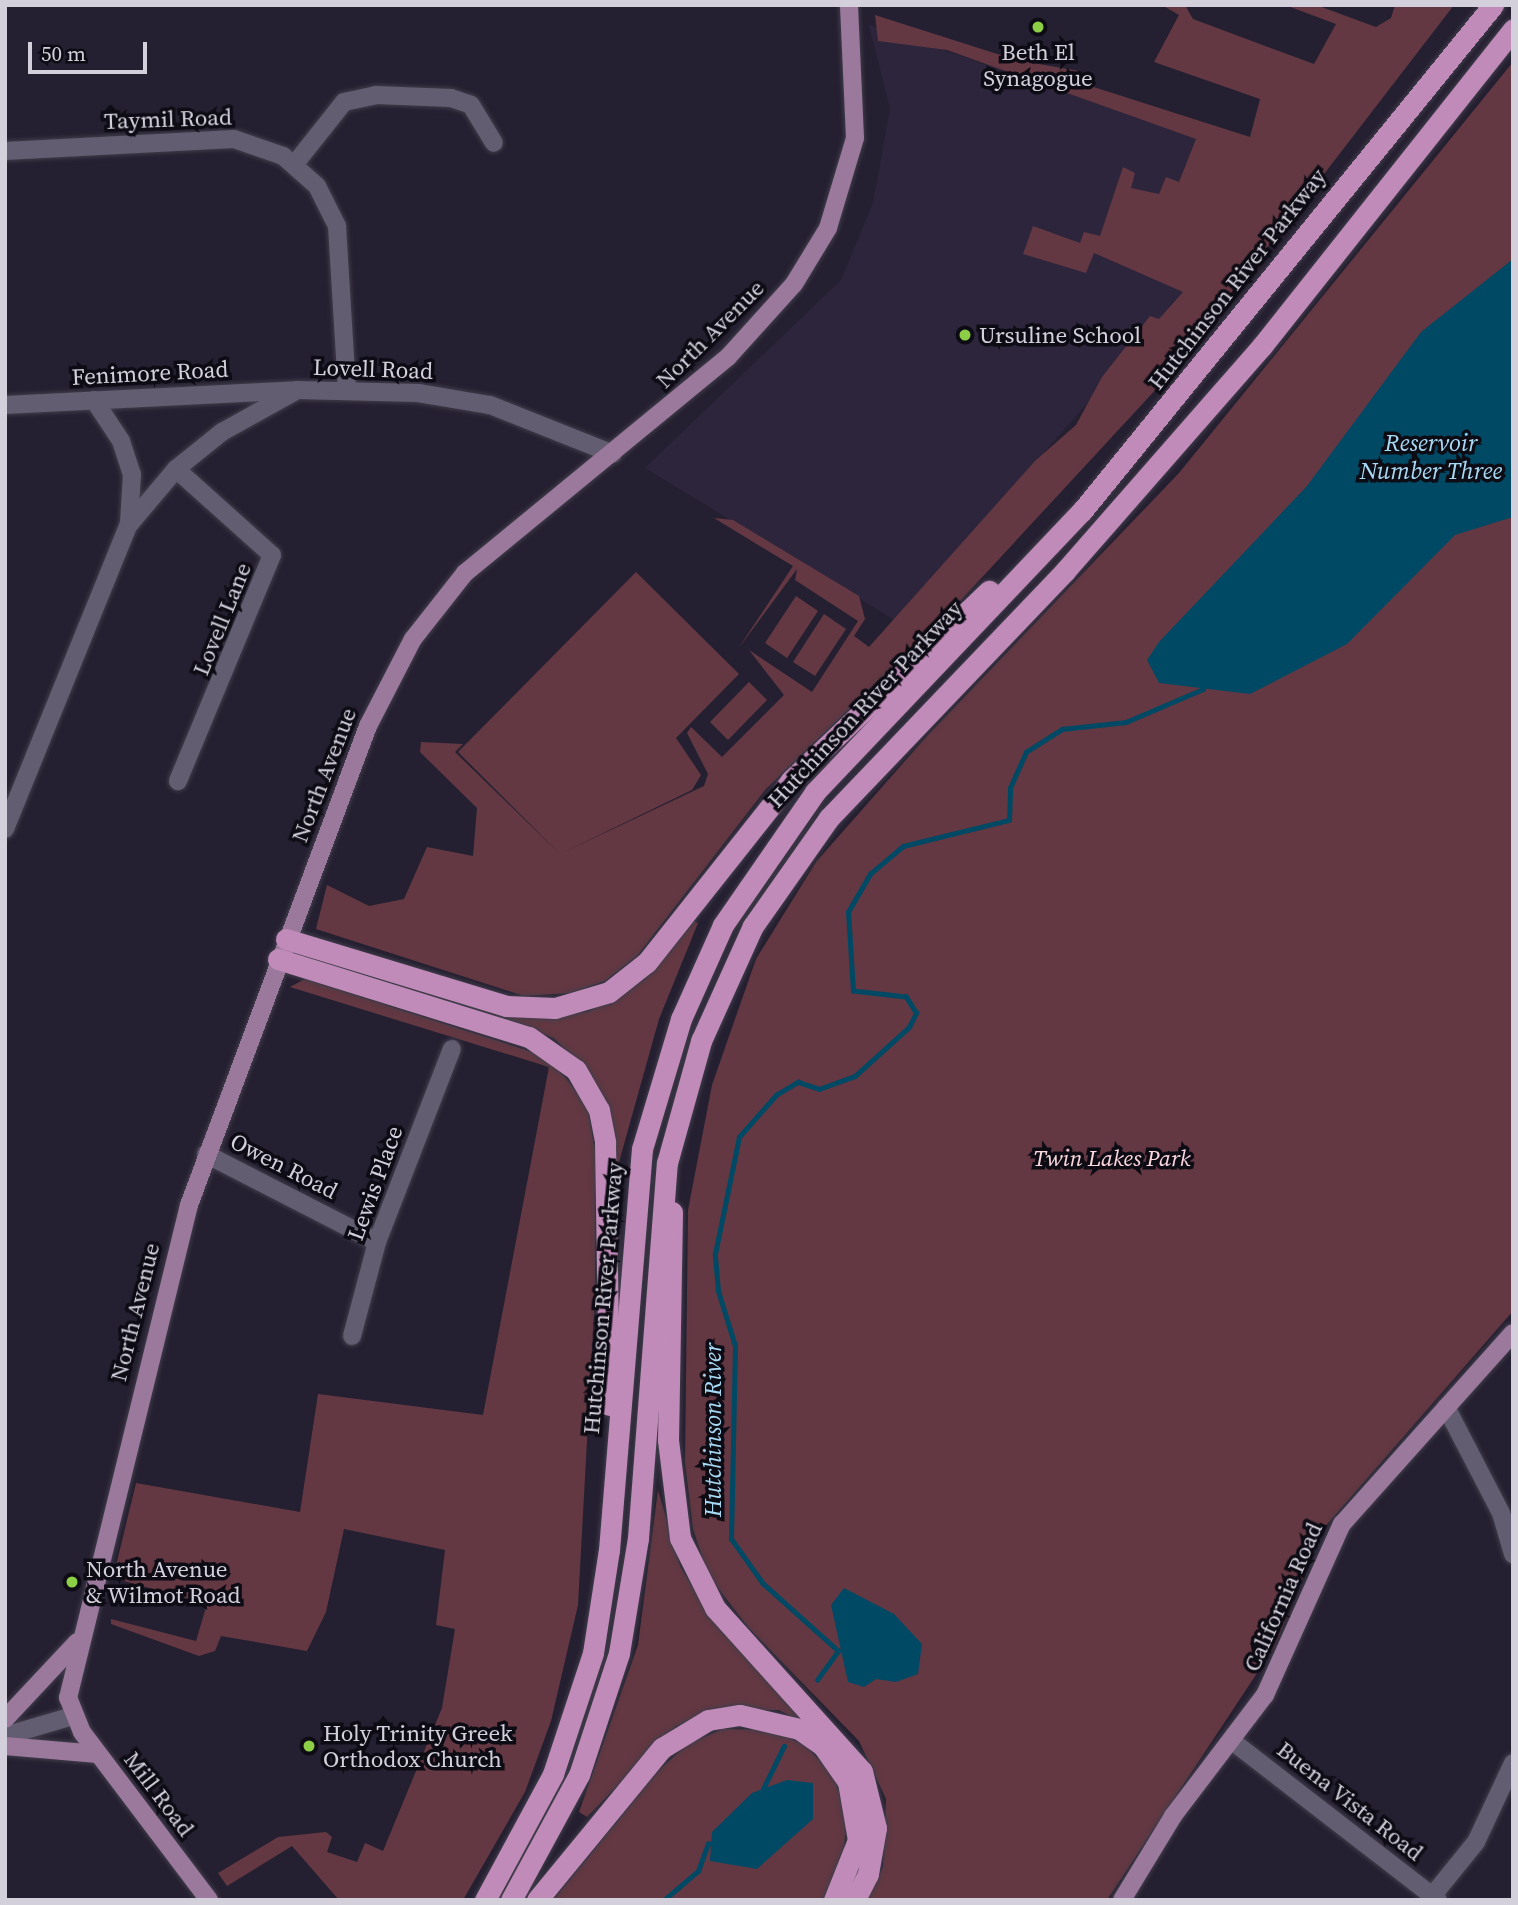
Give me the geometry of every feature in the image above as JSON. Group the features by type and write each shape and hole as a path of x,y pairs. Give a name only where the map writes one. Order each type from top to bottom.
{"highway":[{"name":"Hutchinson River Parkway","path":"485,1900 539,1805 576,1711 601,1615 642,1149 670,1050 707,956 757,868 815,792 1067,528 1493,5"},
{"path":"511,1900 579,1775 626,1625 659,1226 673,1135 729,975 802,852 1065,571 1262,345 1513,29"},
{"path":"286,939 506,1006 555,1008 609,992 647,962 811,759 931,642 1067,528"},
{"path":"278,959 529,1037 555,1051 585,1083 605,1142 605,1352 615,1478"},
{"path":"673,1135 668,1440 675,1519 687,1560 715,1608 862,1771 876,1828 868,1874 855,1900"},
{"path":"537,1900 663,1748 708,1720 740,1715 799,1729 823,1746 848,1782 858,1840 834,1900"}],"main road":[{"name":"North Avenue","path":"73,1717 69,1689 79,1640 167,1279 206,1154 368,726 413,639 465,573 614,454 728,357 793,284 828,228 855,138 849,5"},
{"name":"California Road","path":"1122,1900 1173,1816 1232,1741 1283,1664 1342,1524 1513,1333"},
{"path":"5,1719 79,1640"},
{"name":"Mill Road","path":"73,1717 209,1900"},
{"path":"5,1746 40,1744 98,1754"}],"street":[{"path":"294,165 344,102 376,95 451,97 471,105 494,143"},
{"name":"Taymil Road","path":"5,151 234,139 294,165 324,196 337,226 347,391"},
{"name":"Lovell Road","path":"128,526 176,469 222,432 297,390 460,398 614,454"},
{"name":"Fenimore Road","path":"5,405 297,390"},
{"name":"Lovell Road","path":"5,829 128,526 132,474 94,400"},
{"name":"Lovell Lane","path":"176,469 272,555 240,645 178,780"},
{"name":"Lewis Place","path":"352,1336 377,1242 452,1049"},
{"name":"Owen Road","path":"206,1154 377,1242"},
{"path":"1446,1407 1501,1513 1513,1554"},
{"path":"5,1737 73,1717"},
{"name":"Buena Vista Road","path":"1232,1741 1434,1898"},
{"path":"1434,1898 1476,1842 1513,1763"}],"shaded area":[{"name":"Ursuline School","path":"869,25 1293,169 896,621 645,468 841,280 873,203 890,109"}],"green space":[{"path":"1162,5 1185,5 1193,19 1314,64 1336,24 1285,5 1316,5 1376,27 1391,18 1395,5 1454,5 1171,373 950,612 766,789 637,956 605,981 570,993 524,996 316,929 327,885 369,906 404,899 427,847 473,856 477,808 420,752 421,742 463,744 455,752 560,854 458,752 636,572 739,674 676,738 701,775 692,790 562,853 704,786 708,774 687,733 691,727 722,757 784,695 749,650 812,692 858,621 795,580 797,569 738,649 793,566 714,518 733,520 859,596 865,619 854,636 869,647 1035,461 1076,425 1102,377 1150,316 1159,319 1183,292 1094,253 1086,273 1023,254 1033,226 1080,243 1084,232 1100,236 1123,167 1135,173 1131,188 1159,194 1166,177 1179,182 1196,139 947,50 878,41 875,15 1016,60 1079,71 1078,82 1250,137 1260,99 1154,62 1179,15"},
{"name":"Twin Lakes Park","path":"1513,62 1513,1311 1323,1529 1275,1646 1107,1900 867,1900 883,1867 886,1799 859,1741 748,1627 708,1575 693,1529 685,1462 688,1210 712,1085 756,959 816,862 927,736 1179,473"},
{"path":"796,596 818,611 787,658 765,643"},
{"path":"824,614 846,629 815,676 793,662"},
{"path":"749,682 767,700 728,740 710,722"},
{"path":"693,921 698,923 659,1019 614,1180 592,1077 554,1038 480,1012 555,1018 590,1011 644,980"},
{"path":"305,979 548,1057 587,1104 595,1151 595,1295 578,1605 551,1721 525,1792 463,1900 339,1900 292,1846 227,1886 218,1873 278,1837 326,1832 332,1837 327,1852 357,1862 365,1843 383,1851 442,1708 455,1629 436,1625 445,1550 344,1529 326,1612 307,1651 221,1636 215,1651 199,1656 111,1624 111,1619 196,1641 207,1604 113,1578 136,1483 300,1512 318,1394 483,1415 549,1067 290,987"},
{"path":"658,1490 680,1566 701,1600 808,1725 779,1710 709,1710 675,1727 587,1817 579,1812 638,1645"},
{"path":"723,1729 771,1730 805,1745 834,1776 847,1818 842,1865 824,1900 553,1900 658,1771 688,1744"}],"water":[{"name":"Reservoir Number Three","path":"1513,259 1513,517 1455,535 1347,644 1250,694 1159,683 1147,660 1159,642 1307,486 1421,332"},
{"path":"844,1588 894,1614 922,1644 918,1674 896,1682 876,1679 864,1687 848,1682 831,1605"},
{"path":"787,1780 813,1783 813,1819 757,1869 710,1861 712,1832 752,1793"}],"waterway":[{"name":"Hutchinson River","path":"817,1680 838,1651 763,1584 731,1539 735,1346 718,1291 715,1254 739,1137 776,1095 798,1082 819,1089 855,1076 909,1027 916,1013 906,997 853,991 848,912 870,874 903,846 1009,820 1010,788 1026,752 1062,729 1126,722 1203,689"},
{"name":"Hutchinson River","path":"761,1793 784,1746"},
{"name":"Hutchinson River","path":"664,1900 698,1871 708,1844 714,1843"}],"place":[{"name":"Beth El Synagogue","path":"1038,27"},
{"name":"Ursuline School","path":"965,335"},
{"name":"North Avenue & Wilmot Road","path":"72,1582"},
{"name":"Holy Trinity Greek Orthodox Church","path":"309,1746"}]}
